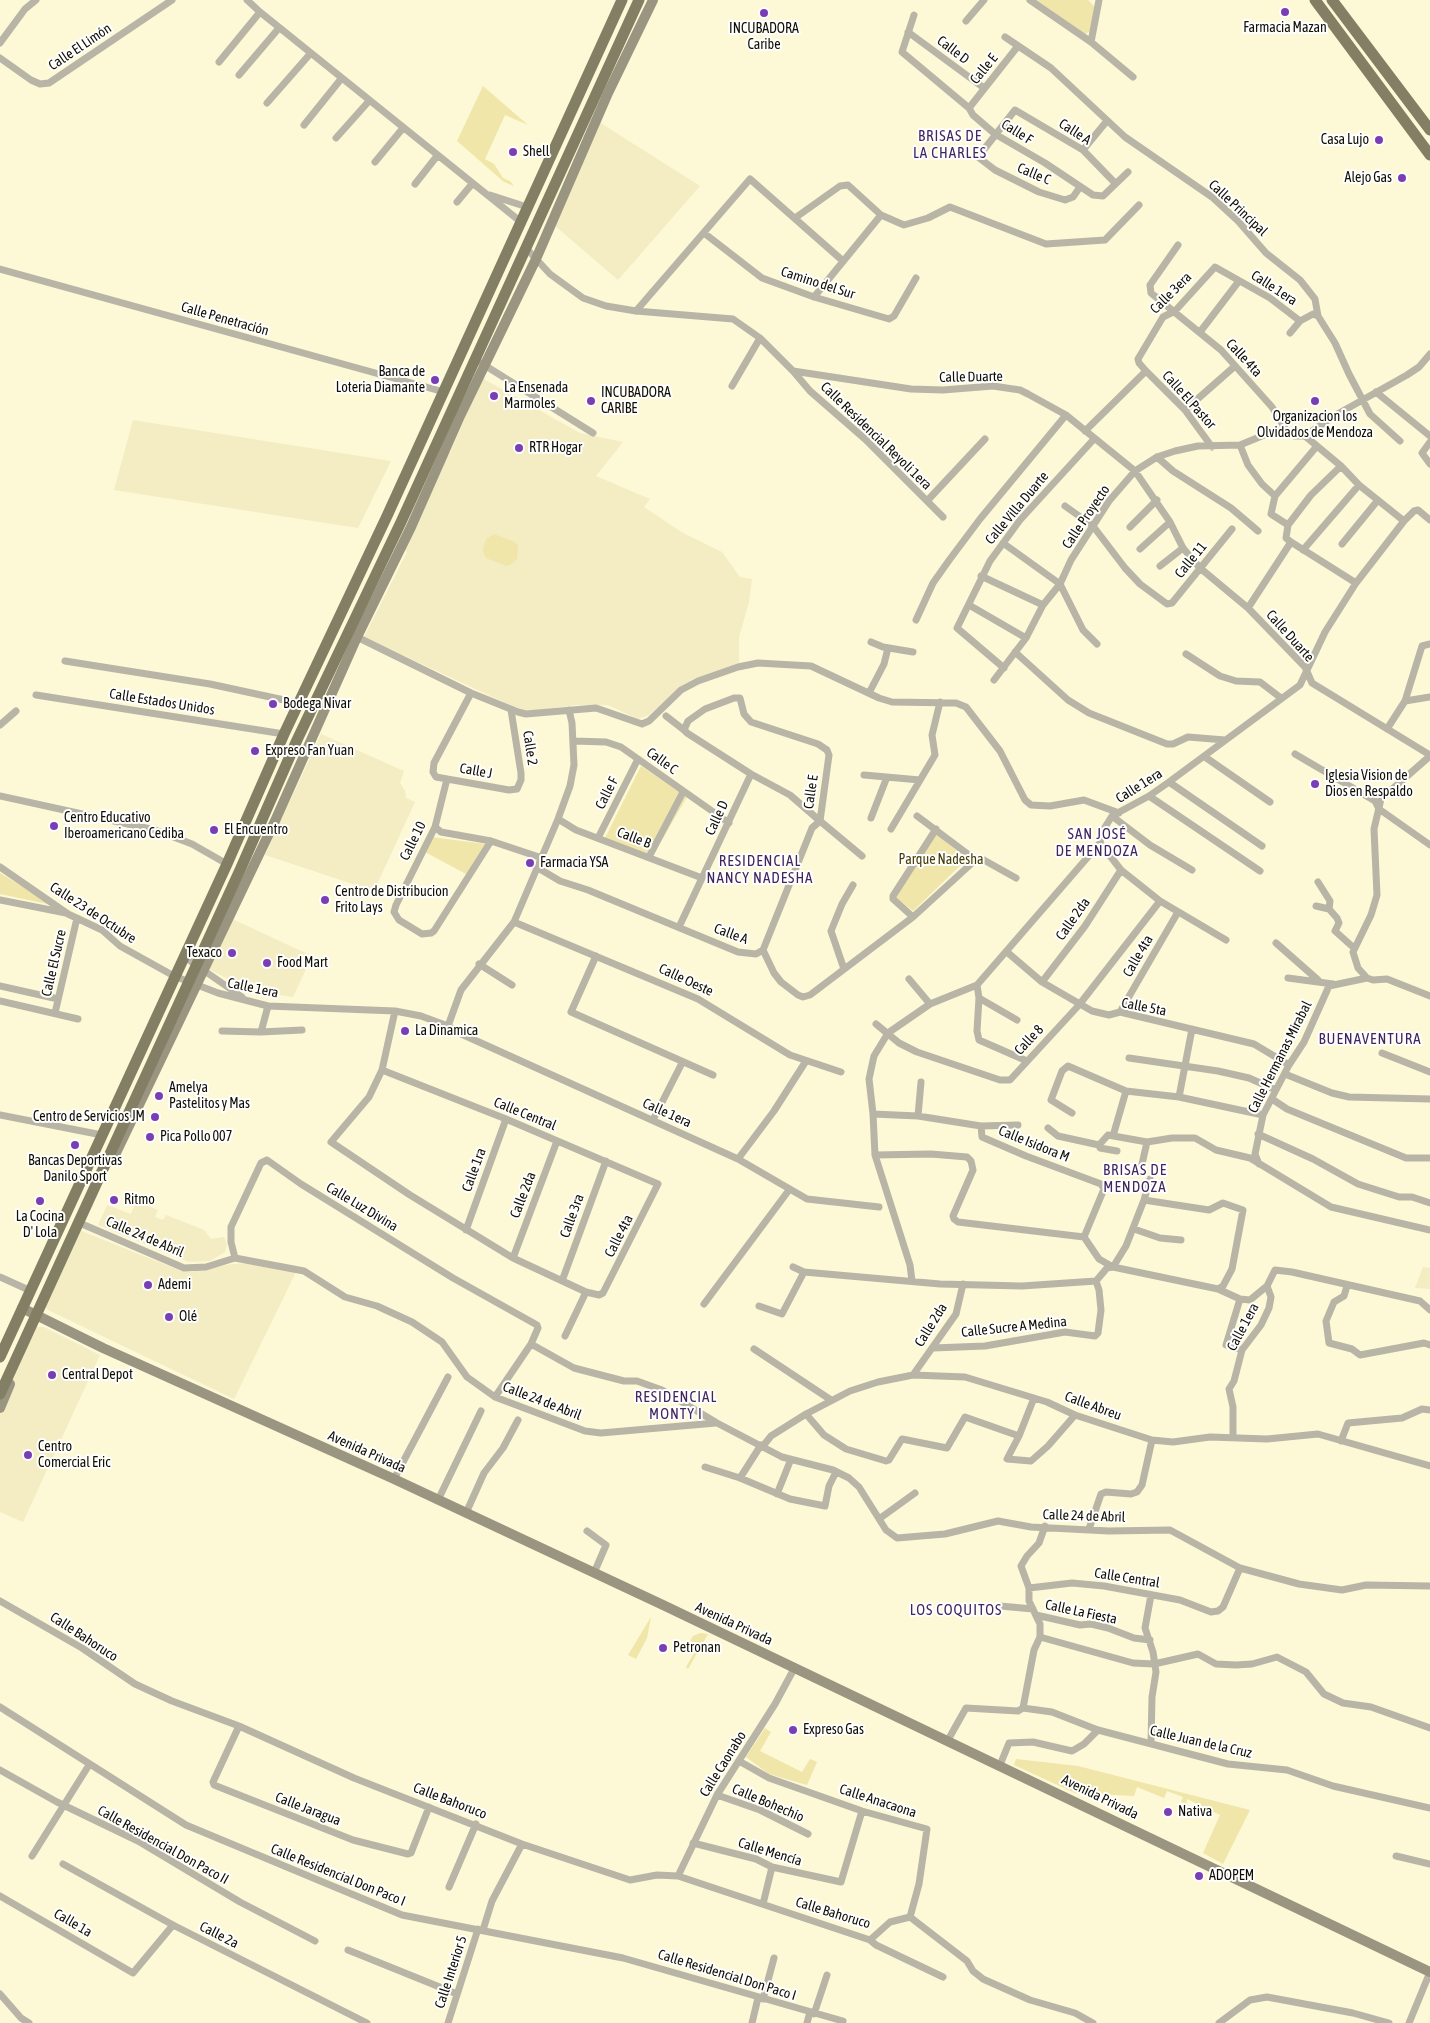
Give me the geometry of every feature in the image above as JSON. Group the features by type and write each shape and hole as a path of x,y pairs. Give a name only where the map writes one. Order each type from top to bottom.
{"main road":[{"path":"0,1357 298,703 444,392 622,0"},
{"path":"199,967 275,820 357,637 411,527 526,248 639,0"},
{"path":"0,1408 37,1315 82,1224 192,983 302,731 480,363 536,259 600,111 653,0"},
{"path":"1315,0 1430,154"},
{"path":"1332,0 1430,130"},
{"path":"0,1394 192,983"},
{"name":"Avenida Privada","path":"22,1308 249,1415 394,1479 795,1667 1430,1972"}],"street":[{"path":"0,43 25,9 36,0"},
{"name":"Calle El Limón","path":"0,58 31,80 40,84 49,83 172,0"},
{"path":"247,0 310,54 520,222"},
{"path":"966,21 984,0"},
{"path":"1030,0 1091,42 1134,77"},
{"path":"1091,42 1096,2"},
{"path":"219,62 260,12"},
{"path":"908,32 914,15"},
{"path":"239,75 279,28"},
{"name":"Calle F","path":"908,32 902,51 969,108 973,115 995,134 1098,197 1103,196 1128,172"},
{"name":"Calle D","path":"908,32 984,88"},
{"name":"Calle Principal","path":"1005,37 1051,68 1106,122 1125,137 1212,197 1238,221 1266,253 1300,280 1315,299 1318,316 1335,342 1349,374 1373,418 1400,441"},
{"name":"Calle E","path":"969,108 1018,46"},
{"path":"267,103 310,54"},
{"path":"304,125 341,79"},
{"path":"336,138 369,101"},
{"name":"Calle A","path":"995,134 1014,110 1083,150 1116,182"},
{"path":"1083,150 1106,122"},
{"path":"375,162 403,128"},
{"name":"Calle C","path":"995,134 978,157 995,170 1039,192 1065,200 1073,198 1080,187"},
{"path":"415,184 437,156"},
{"path":"636,311 750,179 844,261"},
{"path":"457,202 472,184"},
{"path":"795,218 840,186 848,185 881,215 904,224 928,218 950,208 1046,244 1105,240 1139,205"},
{"path":"484,193 527,207"},
{"path":"814,297 881,215"},
{"name":"Camino del Sur","path":"704,233 762,278 814,297 889,319 894,316 916,278"},
{"name":"Calle 4ta","path":"1178,245 1150,289 1151,293 1200,332 1235,366 1272,407 1286,430"},
{"path":"526,248 550,274 583,298 606,306 636,311 733,318 760,338 793,371"},
{"name":"Calle 1era","path":"1217,266 1270,298 1300,321 1313,314 1318,316"},
{"name":"Calle 3era","path":"1146,371 1138,364 1138,359 1163,317 1175,311 1217,266"},
{"name":"Calle Penetración","path":"0,269 444,392"},
{"path":"1200,332 1239,281"},
{"path":"1290,333 1300,321"},
{"path":"732,386 760,338"},
{"path":"1286,430 1295,436 1305,436 1363,399 1419,367 1430,354"},
{"path":"480,363 593,433"},
{"path":"1185,410 1235,366"},
{"path":"1419,367 1430,367"},
{"name":"Calle Duarte","path":"793,371 911,389 943,390 993,386 1020,390 1066,415 1135,471 1157,500 1183,548 1200,568 1248,608 1305,667 1312,683 1430,756"},
{"name":"Calle Residencial Reyoli 1era","path":"793,371 810,391 865,440 943,518"},
{"path":"1085,431 1146,371"},
{"name":"Calle El Pastor","path":"1146,371 1185,410 1212,447"},
{"path":"1376,392 1430,436"},
{"path":"916,620 933,583 950,559 980,519 1066,415"},
{"name":"Calle Proyecto","path":"994,680 1026,638 1043,605 1060,584 1109,501 1135,471 1157,457 1198,446 1240,445 1274,431 1286,430"},
{"path":"1305,436 1404,521 1414,511 1418,510 1430,520"},
{"path":"927,501 985,439"},
{"name":"Calle Villa Duarte","path":"1004,668 957,628 981,576 1003,543 1020,520 1094,439"},
{"path":"1430,442 1422,453 1430,464"},
{"path":"1240,445 1248,465 1275,496"},
{"path":"1288,525 1271,514 1275,496 1317,446"},
{"path":"1157,457 1173,471 1231,508 1258,531"},
{"path":"1341,466 1311,495 1288,525 1286,538 1356,583"},
{"path":"1302,550 1360,485"},
{"path":"1130,527 1157,500"},
{"path":"1342,544 1378,500"},
{"path":"1065,506 1093,526"},
{"name":"Calle 1era","path":"912,1280 910,1264 874,1155 873,1114 868,1079 874,1056 888,1033 930,1004 977,985 1100,843 1102,832 1112,816 1149,796 1300,685 1325,632 1356,583 1404,521"},
{"path":"1140,549 1170,522"},
{"name":"Calle 11","path":"1093,526 1140,584 1167,604 1172,603 1232,530"},
{"path":"1248,608 1291,542"},
{"path":"1003,543 1060,584 1083,630 1097,644"},
{"path":"1160,566 1183,548"},
{"path":"981,576 1043,605"},
{"path":"969,605 1026,638"},
{"path":"357,637 471,693 511,710 526,714 596,708 642,724 649,721 681,690 698,681 738,667 758,663 810,666 892,702 956,703 966,707 1000,751 1025,800 1031,805 1050,806 1084,800 1120,813"},
{"path":"870,642 888,648 913,652"},
{"path":"1387,729 1405,701 1422,646 1430,643"},
{"path":"869,693 884,664 888,648"},
{"path":"1015,652 1068,700 1089,714 1166,744 1173,744 1188,737 1225,740"},
{"path":"1186,654 1220,676 1236,681 1260,682 1281,698"},
{"path":"65,661 210,684 298,703"},
{"name":"Calle J","path":"471,693 434,763 433,772 436,777 509,790 517,789"},
{"name":"Calle Estados Unidos","path":"36,695 284,734"},
{"path":"1405,701 1430,697"},
{"name":"Calle E","path":"684,730 688,721 705,709 734,698 740,698 744,714 751,722 824,747 829,755 820,821 812,828 763,950"},
{"path":"890,829 935,755 932,735 940,702"},
{"name":"Calle 2","path":"511,710 522,780 517,789"},
{"path":"448,1026 461,990 479,964 514,922 558,818 570,786 574,766 574,741 569,710"},
{"path":"0,725 16,711"},
{"path":"666,716 751,774 790,794 862,856"},
{"name":"Calle C","path":"574,741 606,742 621,748 729,822"},
{"path":"1295,754 1375,801 1379,809 1430,845"},
{"path":"1354,948 1371,915 1377,896 1374,829 1380,799 1430,756"},
{"path":"1204,757 1270,802"},
{"name":"Calle F","path":"598,838 638,759"},
{"name":"Calle D","path":"679,927 751,774"},
{"path":"864,775 920,780"},
{"path":"871,818 887,777"},
{"name":"Calle 10","path":"447,779 435,827 396,905 394,912 399,920 422,934 431,933 438,926 492,841"},
{"path":"1169,782 1262,846"},
{"path":"649,857 684,792"},
{"path":"0,796 155,830 192,844 226,864"},
{"path":"1149,796 1260,871"},
{"path":"917,816 973,858 982,859 1016,878"},
{"path":"1112,816 1150,845 1192,870"},
{"name":"Calle B","path":"558,818 576,830 702,878"},
{"path":"435,827 441,832 492,841 542,858"},
{"path":"912,917 893,897 936,829"},
{"path":"1100,843 1121,870 1160,901 1226,940"},
{"name":"Calle A","path":"538,868 560,881 588,890 738,952 756,954 763,950 778,977 788,988 803,997 810,995 912,917 971,864 973,858"},
{"name":"Calle 23 de Octubre","path":"0,867 68,914 102,930 120,946 174,976"},
{"name":"Calle 2da","path":"1042,982 1085,926 1121,870"},
{"path":"1318,882 1330,901 1329,910"},
{"path":"844,969 831,931 842,904 853,885"},
{"path":"0,900 68,914"},
{"name":"Calle 8","path":"876,1024 899,1042 917,1052 1006,1082 1078,1005 1160,901"},
{"path":"1316,906 1329,910 1339,923 1335,931 1354,948 1358,968 1367,978"},
{"name":"Calle 4ta","path":"1120,1012 1178,912"},
{"name":"Calle El Sucre","path":"55,1013 77,918"},
{"name":"Calle Oeste","path":"514,922 698,998 790,1055 841,1072"},
{"path":"1276,943 1318,980"},
{"name":"Calle 5ta","path":"1007,952 1042,982 1078,1005 1092,1011 1109,1015 1120,1012 1254,1044 1289,1065"},
{"path":"183,956 244,998"},
{"path":"596,956 571,1012 682,1063 714,1075"},
{"path":"479,964 512,985"},
{"name":"Calle 1era","path":"174,976 218,993 244,998 268,1006 395,1011 421,1016 448,1026 458,1033 738,1159 807,1199 879,1207"},
{"path":"1288,978 1318,980 1333,984 1367,978 1387,980 1430,996"},
{"path":"909,979 930,1004"},
{"name":"Calle Hermanas Mirabal","path":"1259,1164 1255,1154 1263,1115 1289,1065 1304,1042 1327,990 1333,984"},
{"path":"977,985 979,998 977,1031 979,1040 1027,1061"},
{"path":"0,986 58,998"},
{"path":"979,998 1017,1020"},
{"path":"0,1001 78,1019"},
{"path":"261,1032 268,1006"},
{"path":"395,1011 382,1070 369,1097 331,1142 466,1230 513,1258 586,1292 565,1336"},
{"path":"1179,1096 1192,1029"},
{"path":"222,1031 302,1030"},
{"path":"1382,1053 1430,1072"},
{"path":"1129,1058 1249,1078 1276,1090"},
{"path":"738,1159 774,1111 806,1061"},
{"path":"653,1120 682,1063"},
{"path":"1072,1113 1051,1100 1062,1070 1068,1066 1126,1091 1179,1096 1263,1115"},
{"name":"Calle Central","path":"382,1070 506,1119 658,1184"},
{"path":"1285,1074 1332,1094 1430,1099"},
{"path":"918,1116 921,1082"},
{"path":"1099,1145 1111,1135 1126,1091"},
{"path":"1272,1099 1287,1109 1406,1158 1430,1158"},
{"name":"Calle Isidora M","path":"873,1114 918,1116 981,1126 982,1137 1103,1186 1084,1237"},
{"path":"0,1115 102,1135"},
{"name":"Calle 1ra","path":"466,1230 506,1119"},
{"path":"981,1126 1018,1125"},
{"path":"1048,1128 1058,1136 1117,1151"},
{"path":"1258,1134 1313,1159 1358,1184 1399,1197 1412,1197 1430,1203"},
{"path":"1111,1135 1147,1142 1172,1138 1195,1138 1216,1150 1250,1158 1332,1207 1430,1230"},
{"name":"Calle 2da","path":"513,1258 557,1141"},
{"path":"1140,1173 1147,1142"},
{"path":"874,1155 931,1154 967,1157 971,1161 973,1170 953,1216 954,1219 958,1222 1084,1237 1099,1259 1113,1267 1218,1289 1240,1300 1250,1300 1267,1286 1276,1270 1317,1276 1348,1286 1420,1301 1430,1310"},
{"name":"Calle Luz Divina","path":"235,1258 231,1242 231,1227 261,1163 267,1160 321,1197 453,1278 537,1325 538,1328 531,1344"},
{"name":"Calle 3ra","path":"562,1281 606,1161"},
{"path":"1113,1267 1134,1229 1150,1178"},
{"name":"Calle 4ta","path":"586,1292 599,1295 603,1294 607,1288 658,1184"},
{"path":"704,1304 789,1190"},
{"path":"1144,1200 1209,1210 1223,1203 1244,1210 1232,1268 1223,1286 1218,1289"},
{"name":"Calle 24 de Abril","path":"82,1224 184,1268 206,1267 235,1258 304,1271 344,1297 377,1306 412,1322 442,1342 468,1377 495,1397 594,1433 717,1423"},
{"path":"1134,1229 1160,1238 1181,1240"},
{"path":"793,1267 804,1272 963,1284 1022,1286 1096,1281 1107,1268 1113,1267"},
{"path":"759,1306 782,1314 804,1272"},
{"path":"0,1277 31,1291"},
{"name":"Calle Sucre A Medina","path":"933,1348 985,1346 1066,1332 1093,1336 1097,1334 1101,1300 1096,1281"},
{"name":"Calle 2da","path":"913,1375 956,1314 963,1284"},
{"name":"Calle 1era","path":"1233,1438 1233,1407 1229,1389 1234,1381 1242,1350 1260,1325 1269,1308 1271,1297 1267,1286"},
{"path":"1348,1286 1344,1296 1334,1302 1326,1320 1329,1343 1352,1349 1360,1355 1424,1343 1430,1344"},
{"path":"1240,1300 1226,1345 1242,1350"},
{"path":"495,1397 531,1344"},
{"name":"Calle 24 de Abril","path":"531,1344 574,1368 624,1381 637,1381 662,1390 717,1423 782,1457 836,1472 849,1478 859,1487 891,1536 897,1538 945,1534 998,1521 1031,1527 1170,1530 1240,1568 1299,1584 1342,1590 1366,1585 1430,1586"},
{"path":"754,1349 831,1400"},
{"name":"Calle Abreu","path":"740,1478 771,1436 806,1414 831,1400 878,1382 913,1375 965,1377 1034,1398 1075,1415 1152,1440 1173,1442 1210,1437 1267,1439 1318,1434 1430,1466"},
{"path":"394,1479 448,1377"},
{"path":"1034,1398 1019,1436 1007,1459 1030,1461 1048,1446 1075,1415"},
{"path":"1341,1441 1348,1423 1402,1418 1422,1409 1430,1410"},
{"path":"438,1500 481,1411"},
{"path":"806,1414 824,1435 846,1449 880,1461 889,1460 902,1439 947,1448 966,1417 1019,1436"},
{"path":"466,1513 484,1473 503,1448 518,1420"},
{"path":"1090,1529 1102,1494 1106,1492 1131,1494 1137,1492 1142,1485 1152,1440"},
{"path":"777,1494 791,1460"},
{"path":"705,1467 740,1478 799,1502 825,1506 829,1486 836,1472"},
{"path":"879,1519 915,1493"},
{"path":"1022,1708 1034,1650 1040,1637 1040,1624 1029,1601 1029,1588 1021,1566 1039,1543 1045,1526"},
{"path":"587,1531 606,1545 594,1573"},
{"name":"Calle Central","path":"1029,1588 1072,1583 1122,1588 1180,1600 1211,1612 1218,1611 1223,1607 1240,1568"},
{"path":"1151,1595 1145,1628 1150,1640 1156,1672 1152,1697 1151,1743"},
{"name":"Calle Bahoruco","path":"0,1601 82,1648 135,1684 172,1701 239,1726 354,1778 476,1824 522,1844 630,1880 657,1875 678,1876 870,1940 890,1922 910,1917"},
{"name":"Calle La Fiesta","path":"1000,1606 1034,1612 1080,1625 1091,1624 1134,1638 1150,1640"},
{"path":"1040,1637 1133,1662 1154,1664 1198,1654 1216,1664 1236,1665 1252,1664 1277,1657 1306,1672 1324,1694 1343,1703 1371,1707 1430,1728"},
{"name":"Calle Caonabo","path":"678,1876 717,1795 775,1704 795,1667"},
{"name":"Calle Residencial Don Paco I","path":"0,1707 180,1822 402,1915 623,1958 843,2021"},
{"name":"Calle Juan de la Cruz","path":"948,1740 966,1708 1018,1711 1022,1708 1052,1712 1098,1730 1228,1764 1287,1770 1333,1786 1430,1808"},
{"name":"Calle Jaragua","path":"239,1726 213,1782 214,1785 353,1840 408,1854 411,1852 429,1807"},
{"path":"1000,1765 1009,1743 1033,1742 1072,1751 1084,1744 1098,1730"},
{"name":"Calle Anacaona","path":"739,1761 769,1778 862,1811 927,1829 919,1884 910,1917"},
{"path":"32,1856 89,1765"},
{"name":"Calle Residencial Don Paco II","path":"0,1770 138,1842 240,1902 314,1941"},
{"name":"Calle Bohechío","path":"717,1795 760,1810 808,1834"},
{"name":"Calle Mencía","path":"693,1844 756,1859 772,1868 841,1882 862,1811"},
{"path":"449,1887 476,1824"},
{"name":"Calle Interior 5","path":"448,2023 492,1901 522,1844"},
{"path":"1396,1856 1430,1864"},
{"name":"Calle 2a","path":"63,1864 173,1925 367,2023"},
{"path":"763,1904 772,1868"},
{"name":"Calle 1a","path":"0,1896 133,1973 173,1925"},
{"path":"910,1917 967,1961 973,1971 983,1979 1030,2000 1074,2013 1093,2023"},
{"path":"870,1940 876,1945 943,1977"},
{"path":"348,1950 457,1994"},
{"path":"752,2023 774,1958"},
{"path":"1409,2023 1430,1972"},
{"path":"807,2023 827,1975"},
{"path":"0,1994 21,2018 29,2023"},
{"path":"1219,2023 1250,2000 1267,1997 1353,2013 1388,2023"}],"shaded area":[{"path":"599,122 700,186 618,280 554,225"},
{"path":"482,378 580,433 623,442 596,476 650,499 644,507 683,533 722,552 740,577 752,579 749,602 739,637 739,663 693,679 683,685 649,715 638,719 608,705 577,705 530,711 514,707 364,637 407,552 395,545 437,451 450,453"},
{"path":"133,420 391,461 358,528 114,490"},
{"path":"321,734 404,771 400,783 405,791 406,798 415,802 374,891 265,855"},
{"path":"230,918 312,956 293,997 279,995 280,991 264,988 251,982 247,989 211,970 207,965"},
{"path":"136,1201 158,1210 155,1217 163,1220 166,1215 204,1230 211,1239 224,1237 227,1244 225,1252 210,1261 189,1262 98,1225 107,1205 131,1214"},
{"path":"79,1230 181,1271 191,1272 232,1264 250,1263 296,1272 234,1399 48,1310 45,1306"},
{"path":"1423,1267 1430,1268 1430,1289 1415,1288"},
{"path":"44,1327 100,1355 23,1522 0,1512 0,1395 35,1328"}],"green space":[{"path":"1036,0 1088,0 1095,7 1091,31 1085,34"},
{"path":"483,86 528,125 505,115 485,159 494,164 503,178 510,181 514,186 504,182 457,141"},
{"path":"494,534 515,542 518,546 517,559 510,565 506,566 486,558 483,549 486,539"},
{"path":"641,766 687,797 652,857 605,838"},
{"name":"Parque Nadesha","path":"936,834 967,859 913,911 896,898"},
{"path":"432,837 485,844 466,874 425,852"},
{"path":"0,873 52,905 0,894"},
{"path":"651,1617 647,1638 636,1659 628,1655"},
{"path":"700,1633 708,1634 688,1669 686,1667 698,1646 690,1641 693,1636"},
{"path":"765,1728 771,1732 760,1751 802,1772 810,1759 817,1762 807,1785 769,1774 746,1757"},
{"path":"1016,1759 1078,1766 1250,1810 1223,1864 1203,1853 1220,1815 1187,1799 1186,1805 1180,1806 1184,1803 1181,1802 1183,1797 1167,1791 1164,1798 1137,1787 1134,1796 1075,1793 1014,1765"}],"place":[{"name":"Farmacia Mazan","path":"1285,12"},
{"name":"INCUBADORA Caribe","path":"764,13"},
{"name":"Casa Lujo","path":"1379,140"},
{"name":"Shell","path":"513,152"},
{"name":"Alejo Gas","path":"1402,178"},
{"name":"Banca de Loteria Diamante","path":"435,380"},
{"name":"La Ensenada Marmoles","path":"494,396"},
{"name":"INCUBADORA CARIBE","path":"591,401"},
{"name":"Organizacion los Olvidados de Mendoza","path":"1315,401"},
{"name":"RTR Hogar","path":"519,448"},
{"name":"Bodega Nivar","path":"273,704"},
{"name":"Expreso Fan Yuan","path":"255,751"},
{"name":"Iglesia Vision de Dios en Respaldo","path":"1315,784"},
{"name":"Centro Educativo Iberoamericano Cediba","path":"54,826"},
{"name":"El Encuentro","path":"214,830"},
{"name":"Farmacia YSA","path":"530,863"},
{"name":"Centro de Distribucion Frito Lays","path":"325,900"},
{"name":"Texaco","path":"232,953"},
{"name":"Food Mart","path":"267,963"},
{"name":"La Dinamica","path":"405,1031"},
{"name":"Amelya Pastelitos y Mas","path":"159,1096"},
{"name":"Centro de Servicios JM","path":"155,1117"},
{"name":"Pica Pollo 007","path":"150,1137"},
{"name":"Bancas Deportivas Danilo Sport","path":"75,1145"},
{"name":"Ritmo","path":"114,1200"},
{"name":"La Cocina D' Lola","path":"40,1201"},
{"name":"Ademi","path":"148,1285"},
{"name":"Olé","path":"169,1317"},
{"name":"Central Depot","path":"52,1375"},
{"name":"Centro Comercial Eric","path":"28,1455"},
{"name":"Petronan","path":"663,1648"},
{"name":"Expreso Gas","path":"793,1730"},
{"name":"Nativa","path":"1168,1812"},
{"name":"ADOPEM","path":"1199,1876"}],"district":[{"name":"BRISAS DE LA CHARLES","path":"950,144"},
{"name":"SAN JOSÉ DE MENDOZA","path":"1097,842"},
{"name":"RESIDENCIAL NANCY NADESHA","path":"760,870"},
{"name":"BUENAVENTURA","path":"1370,1039"},
{"name":"BRISAS DE MENDOZA","path":"1135,1178"},
{"name":"RESIDENCIAL MONTY I","path":"676,1406"},
{"name":"LOS COQUITOS","path":"956,1610"}]}
